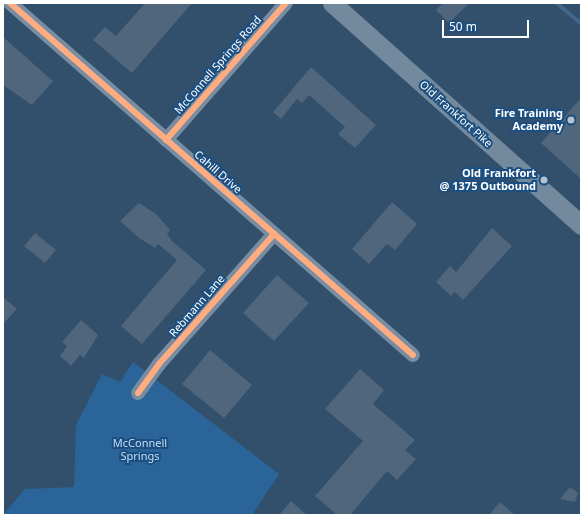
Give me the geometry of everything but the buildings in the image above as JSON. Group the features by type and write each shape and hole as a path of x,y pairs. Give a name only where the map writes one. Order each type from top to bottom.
{"main road":[{"name":"Old Frankfort Pike","path":"332,3 581,225"}],"street":[{"name":"Cahill Drive","path":"10,3 413,355"},
{"name":"McConnell Springs Road","path":"166,140 286,3"},
{"name":"Rebmann Lane","path":"138,393 158,364 274,234"}],"green space":[{"name":"McConnell Springs","path":"133,362 279,474 252,515 3,515 25,489 74,487 76,425 102,374 120,382"}],"waterway":[{"path":"557,3 581,23"}],"cycle path":[{"path":"10,3 413,355"},
{"path":"166,140 286,3"},
{"path":"138,393 159,364 274,234"}],"place":[{"name":"Fire Training Academy","path":"571,120"},
{"name":"Old Frankfort @ 1375 Outbound","path":"544,180"}]}
